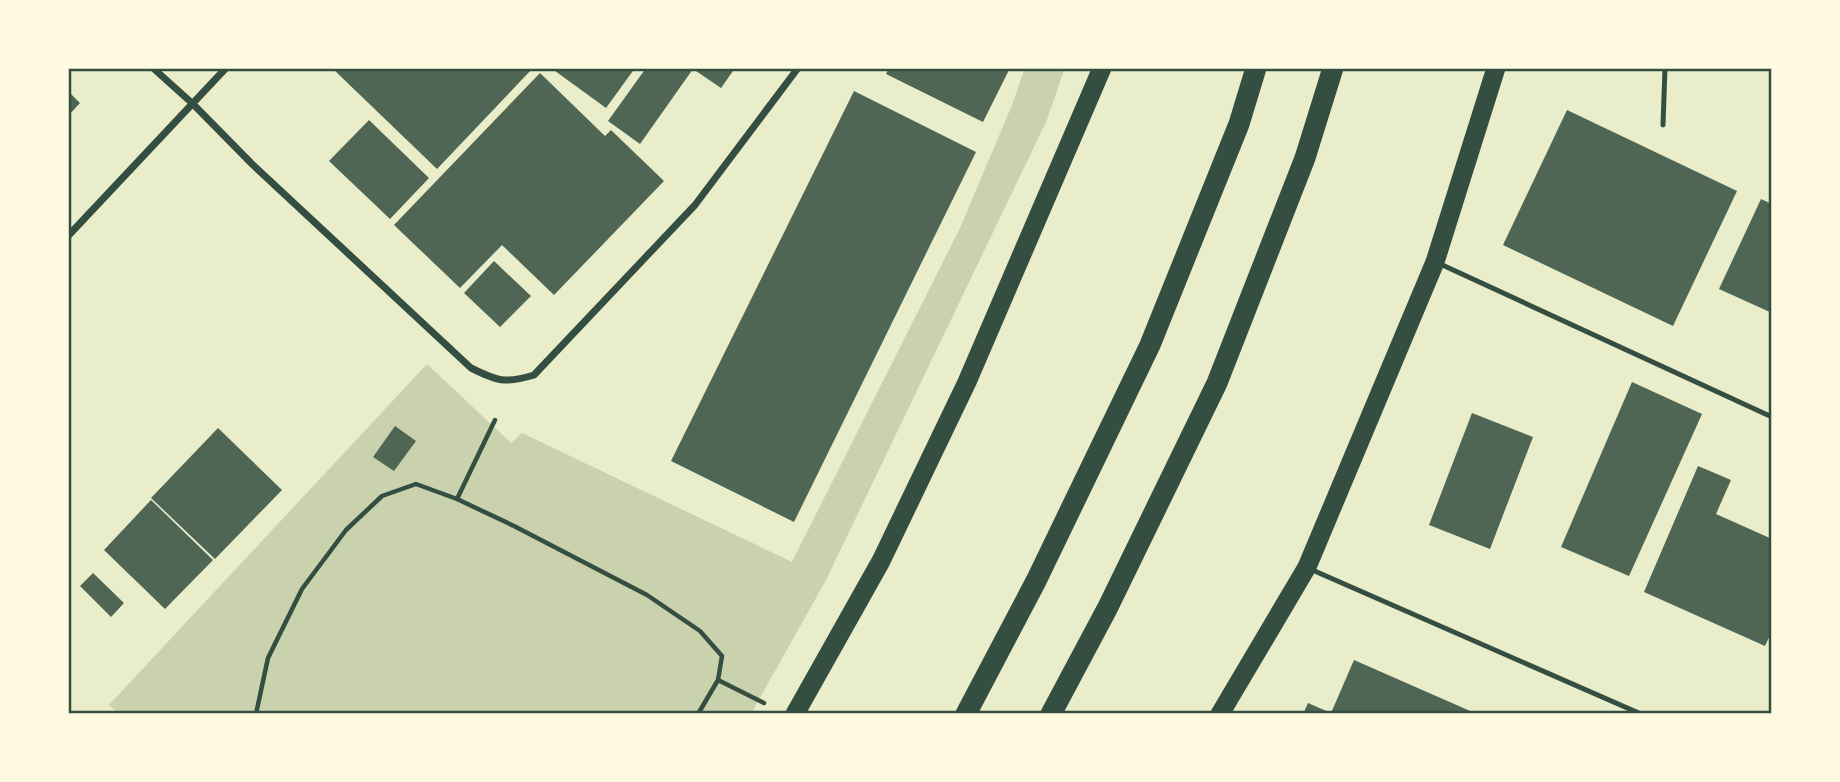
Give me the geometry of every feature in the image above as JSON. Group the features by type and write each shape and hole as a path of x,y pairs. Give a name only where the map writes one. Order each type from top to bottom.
{"highway":[{"path":"795,714 881,561 967,382 1102,68"},
{"path":"966,714 1036,581 1150,345 1238,124 1256,68"},
{"path":"1051,714 1108,607 1217,383 1305,158 1333,68"},
{"path":"1220,714 1307,567 1435,262 1496,68"}],"street":[{"path":"153,68 471,368 492,379 513,382 534,375 695,205 797,68"},
{"path":"68,236 226,68"}],"lane":[{"path":"1663,125 1665,68"},
{"path":"1435,262 1772,417"},
{"path":"1307,567 1641,714"}],"path":[{"path":"457,499 495,420"},
{"path":"256,714 268,658 302,589 346,530 382,496 416,484 457,499 514,526 647,595 700,631 722,656 718,680 698,714"},
{"path":"718,680 764,703"}],"green space":[{"path":"1025,68 1065,68 1046,122 826,580 751,714 119,714 109,705 427,364 511,443 522,433 792,562 960,228"}],"building":[{"path":"332,68 533,68 437,169"},
{"path":"551,68 635,68 606,108"},
{"path":"646,68 735,68 721,88 693,69 640,144 608,121"},
{"path":"889,68 1010,68 983,122 886,74"},
{"path":"540,73 605,136 611,130 664,181 554,295 502,245 460,288 394,225"},
{"path":"68,91 80,103 68,116"},
{"path":"854,91 976,152 794,522 671,461"},
{"path":"1567,110 1737,191 1673,326 1503,245"},
{"path":"369,120 429,178 390,219 329,161"},
{"path":"1761,199 1772,204 1772,313 1719,289"},
{"path":"494,261 531,296 500,327 464,293"},
{"path":"1632,382 1702,414 1629,576 1561,547"},
{"path":"1472,413 1533,437 1490,549 1429,525"},
{"path":"395,426 416,441 394,471 373,457"},
{"path":"218,428 282,490 215,559 151,498"},
{"path":"1698,466 1731,480 1716,514 1772,539 1772,631 1765,646 1644,592"},
{"path":"151,500 213,560 165,609 104,550"},
{"path":"93,573 124,603 111,617 80,586"},
{"path":"1354,660 1477,714 1303,714 1308,703 1331,713"}]}
